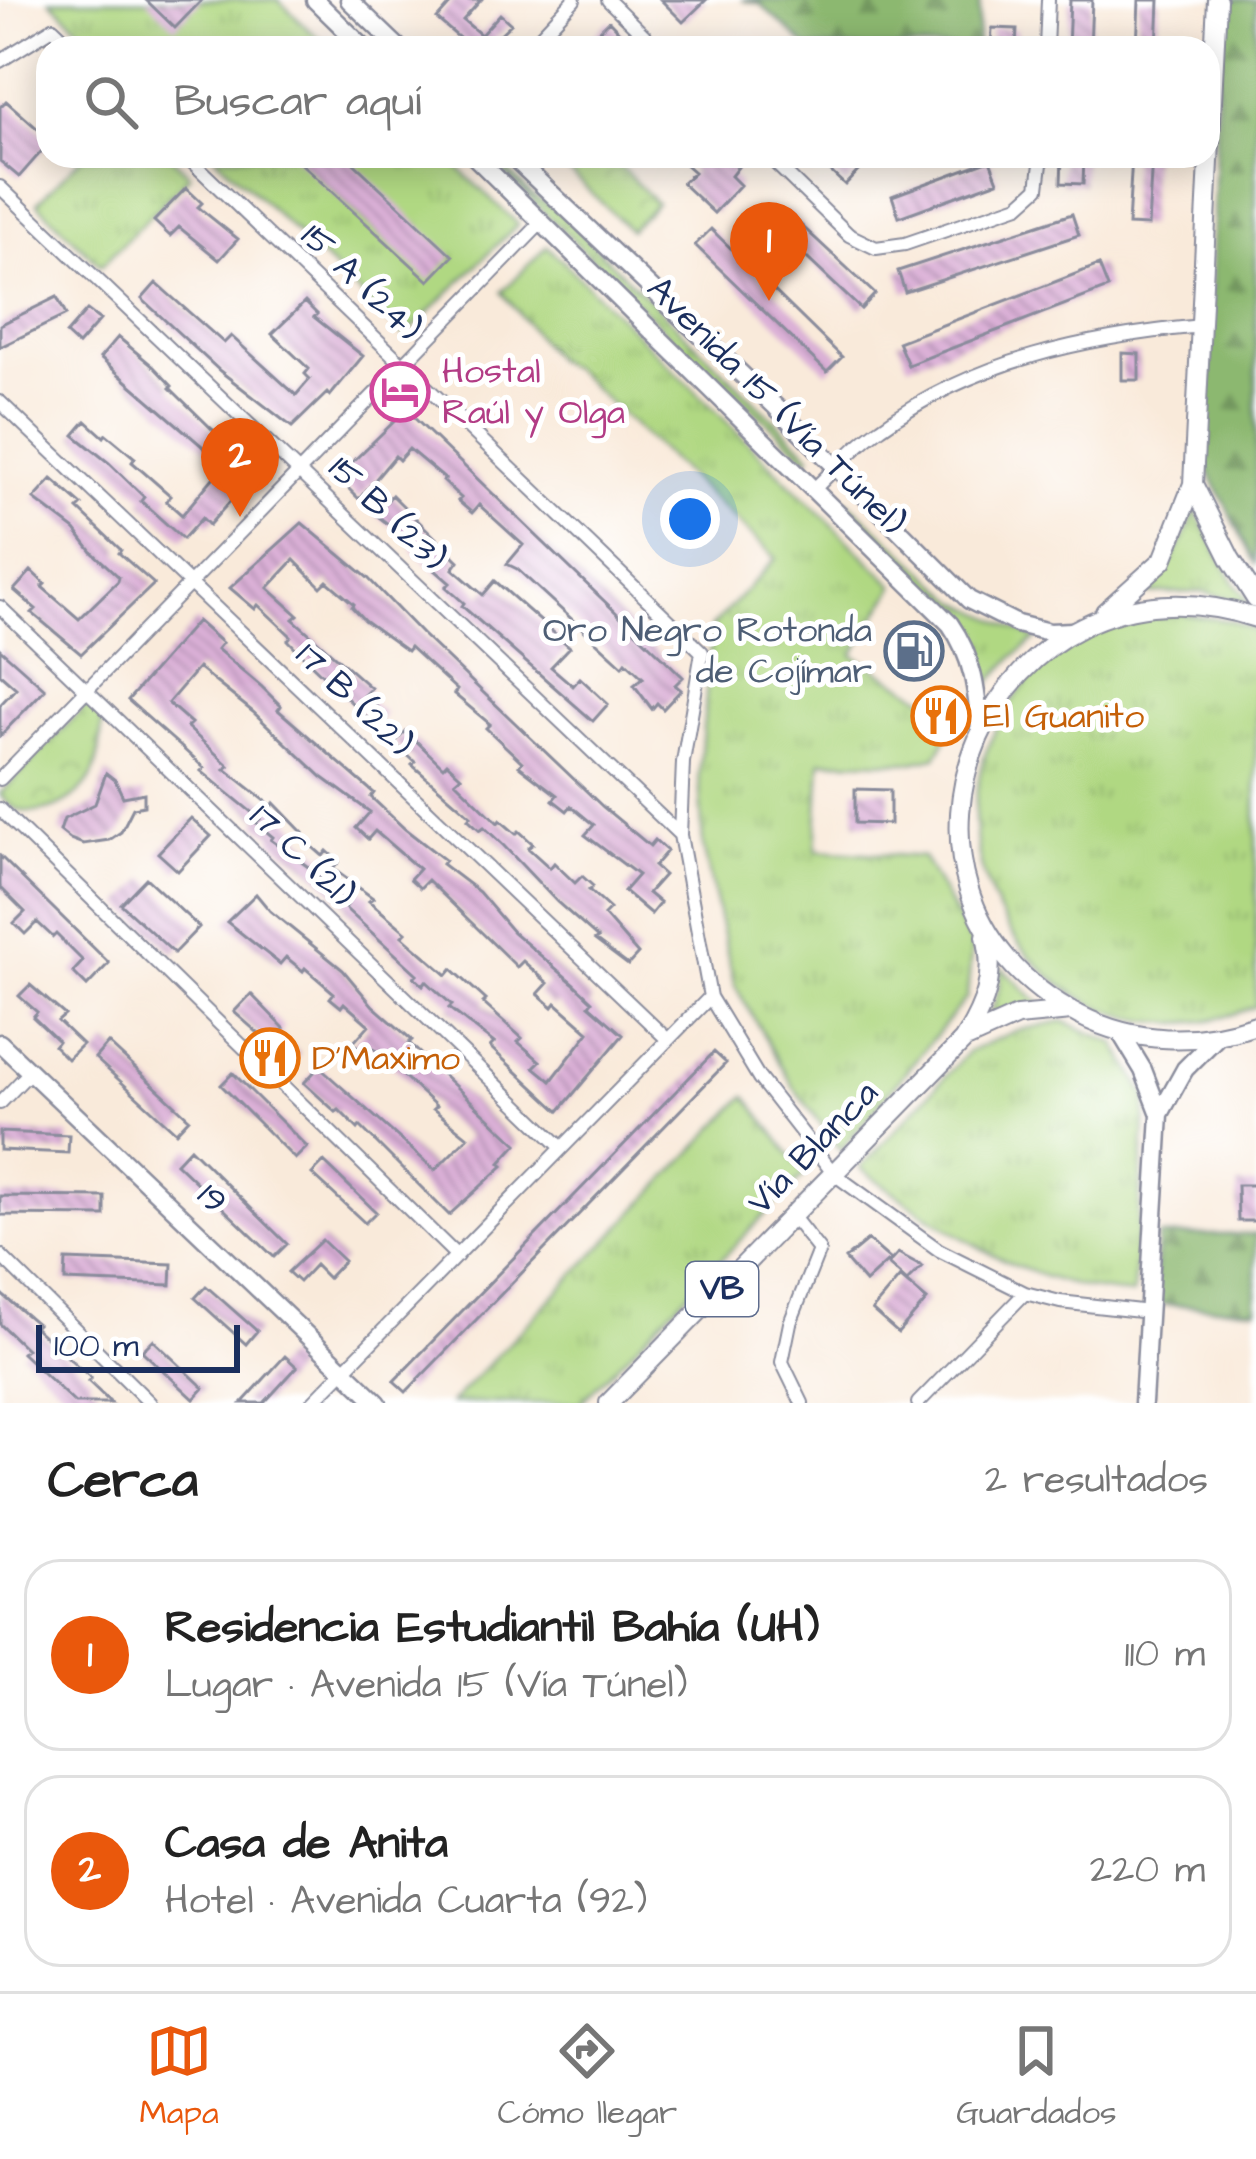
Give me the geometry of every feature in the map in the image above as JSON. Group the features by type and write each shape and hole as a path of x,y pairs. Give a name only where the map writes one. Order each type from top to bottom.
{"main road":[{"path":"315,0 352,36"},
{"path":"349,0 386,36"},
{"path":"1214,36 1216,0"},
{"name":"Avenida 15 (Vía Túnel)","path":"486,168 950,624 963,642 976,685 980,731"},
{"name":"Avenida 15 (Vía Túnel)","path":"525,168 969,600 1017,624 1048,632 1072,631"},
{"path":"1097,620 1163,560 1193,484 1208,168"},
{"path":"1193,484 1256,599"},
{"name":"VB","path":"1256,618 1191,604 1128,610 1072,631 1020,672 980,731 963,782 960,825 965,868 978,909 998,944 1023,974 1071,1011 1120,1032 1169,1039 1218,1036 1256,1024"},
{"name":"Vía Blanca","path":"609,1403 963,1041 982,1012 991,974 991,955 978,909"},
{"name":"Vía Blanca","path":"963,1041 1017,1016 1071,1011"},
{"path":"1120,1032 1143,1070 1160,1114 1144,1403"},
{"path":"1160,1114 1185,1069 1218,1036"},
{"name":"19","path":"0,1043 378,1403"}],"street":[{"path":"540,36 574,0"},
{"path":"608,0 645,36"},
{"path":"1046,36 1048,0"},
{"path":"0,61 36,38"},
{"name":"15 A (24)","path":"198,168 702,652 683,762 680,835"},
{"path":"780,168 848,235 876,248 905,244 1019,205 1038,188 1040,168"},
{"name":"15 B (23)","path":"0,188 680,835"},
{"path":"0,779 542,222"},
{"path":"813,490 877,430 928,397 1005,362 1121,334 1201,326"},
{"name":"17 B (22)","path":"0,402 668,1040"},
{"name":"17 C (21)","path":"0,607 562,1148"},
{"path":"0,809 457,1256"},
{"path":"680,835 710,997 759,1078 834,1174 939,1250 1025,1293 1149,1312"},
{"path":"313,1403 710,997"},
{"path":"0,1103 30,1072"},
{"path":"793,1217 819,1250 790,1323 782,1362 802,1403"},
{"path":"0,1255 150,1403"},
{"path":"918,1403 1025,1293"}],"green space":[{"path":"50,0 278,0 316,36 88,36"},
{"path":"741,0 980,0 978,36 795,36 760,4"},
{"path":"1219,0 1256,0 1256,565 1206,466 1214,168 1220,168"},
{"path":"71,168 183,168 190,175 101,266 37,203"},
{"path":"228,168 458,168 518,224 405,336"},
{"path":"499,168 554,208 811,455 808,459 723,386"},
{"path":"565,168 622,168 656,203 630,230"},
{"path":"547,246 895,586 853,655 934,704 950,732 936,757 912,762 821,761 816,850 923,857 972,945 967,997 841,1150 794,1088 734,984 703,846 699,774 712,627 776,558 574,370 555,360 502,292"},
{"path":"838,499 847,501 958,601 1036,639 990,683 978,654 943,606"},
{"path":"1195,510 1233,581 1251,603 1202,592 1134,594 1173,558"},
{"path":"1179,614 1232,621 1256,631 1256,1006 1185,1022 1119,1014 1062,985 1017,941 987,885 975,821 985,755 1030,679 1095,632 1131,619"},
{"path":"91,700 103,711 98,757 87,783 50,809 22,811 10,805 0,794"},
{"path":"1001,967 1042,1007 1014,1008 990,1016"},
{"path":"1063,1021 1115,1043 1147,1097 1133,1294 1093,1289 1021,1268 956,1234 860,1168 968,1052 1015,1031"},
{"path":"746,1096 805,1174 580,1403 451,1403"},
{"path":"1256,1234 1256,1309 1153,1304 1158,1236"}],"building":[{"path":"146,0 202,0 175,28"},
{"path":"454,0 481,0 463,20 481,35 500,14 511,24 498,36 457,36 437,19"},
{"path":"661,0 706,0 683,22"},
{"path":"1070,0 1092,0 1090,36 1068,36"},
{"path":"1139,0 1159,0 1158,36 1138,36"},
{"path":"609,21 623,36 596,36"},
{"path":"992,28 1017,29 1017,36 992,36"},
{"path":"6,101 36,127 36,158 19,177 0,161 0,107"},
{"path":"306,168 359,168 453,256 429,281"},
{"path":"690,168 737,168 731,176 740,185 714,213 682,183 694,172"},
{"path":"827,168 861,168 845,185"},
{"path":"968,168 993,168 998,181 899,217 892,196"},
{"path":"1062,168 1084,168 1083,184 1061,183"},
{"path":"1131,168 1151,168 1148,226 1128,225"},
{"path":"186,188 202,203 198,207 238,239 219,260 179,227 170,236 154,221"},
{"path":"787,212 875,294 861,309 773,226"},
{"path":"1072,214 1079,235 905,292 898,271"},
{"path":"711,229 842,357 827,372 695,245"},
{"path":"1099,265 1108,288 908,365 898,342"},
{"path":"156,283 224,343 231,336 296,395 310,379 305,374 309,369 272,334 305,302 317,314 314,317 363,356 330,396 327,393 292,427 220,371 142,299"},
{"path":"57,297 66,315 0,347 0,325"},
{"path":"87,310 100,320 78,345 66,334"},
{"path":"118,337 154,367 212,429 236,447 240,442 268,466 209,525 202,518 183,539 109,463 74,435 86,421 104,437 106,434 171,496 166,501 182,515 224,465 100,358"},
{"path":"1122,353 1139,354 1139,380 1122,380"},
{"path":"406,410 683,677 675,685 681,690 663,709 657,703 652,709 634,685 643,678 626,662 623,666 507,564 523,545 479,505 472,513 445,479 409,449 399,460 395,456 359,499 337,477"},
{"path":"52,479 154,584 81,654 32,613 36,609 14,590 31,571 79,619 118,581 75,530 34,499"},
{"path":"392,495 459,561 453,569 483,595 495,581 570,647 551,667 573,686 580,678 608,704 593,721 462,606 446,587 450,583 411,549 415,545 375,514"},
{"path":"302,523 368,578 603,807 650,846 655,840 667,851 654,866 664,875 648,893 660,903 651,914 624,891 638,875 585,835 594,825 571,806 567,811 553,800 557,795 519,766 522,762 486,728 490,724 454,694 457,690 410,647 407,651 364,620 354,604 327,581 321,587 294,560 268,588 298,615 293,619 371,688 364,695 385,714 375,725 288,640 291,636 258,605 255,609 230,588"},
{"path":"197,621 222,643 217,649 281,706 278,710 374,793 371,797 479,892 513,932 573,983 592,1001 589,1005 623,1035 559,1111 490,1047 494,1043 449,1008 452,1005 426,981 423,985 414,977 417,974 345,908 311,869 271,840 256,823 260,819 201,771 204,768 128,700","holes":["198,668 322,777 370,812 356,828 368,839 375,831 419,869 410,879 420,888 428,880 517,967 523,961 548,983 538,994 589,1032 551,1081 534,1067 540,1061 483,1003 486,1000 452,969 447,975 402,936 406,932 369,901 373,898 333,869 339,862 327,851 323,856 274,803 272,806 225,769 229,766 168,703"]},
{"path":"0,649 45,689 0,736 0,705 16,688 0,674"},
{"path":"406,731 443,767 447,763 461,776 455,781 498,823 500,820 516,834 519,831 533,844 528,848 550,868 554,863 575,883 582,876 593,886 589,890 610,909 604,915 638,954 628,965 595,940 598,938 504,846 484,827 480,830 468,819 471,816 412,765 415,762 394,743"},
{"path":"106,773 123,797 144,793 144,806 133,808 121,832 109,840 83,844 70,839 60,831 64,819 95,804"},
{"path":"855,789 890,790 890,824 855,823"},
{"path":"191,818 211,836 178,871 158,853"},
{"path":"0,856 109,963 87,986 73,972 83,961 56,934 53,937 37,922 25,934 14,923 25,912 0,887"},
{"path":"146,878 199,927 174,953 121,904"},
{"path":"256,894 343,970 373,1006 412,1040 409,1043 517,1144 500,1163 503,1166 449,1215 360,1126 358,1129 304,1083 319,1067 435,1170 468,1137 370,1045 364,1052 353,1043 369,1025 344,1003 341,1007 330,998 334,993 286,957 280,964 227,922"},
{"path":"30,985 65,1015 58,1021 82,1044 67,1059 54,1046 58,1041 33,1017 37,1012 19,996"},
{"path":"251,994 284,1028 279,1034 300,1054 287,1067 271,1051 274,1047 234,1012"},
{"path":"108,1043 189,1118 176,1132 95,1058"},
{"path":"714,1052 726,1063 406,1392 394,1381"},
{"path":"233,1073 307,1147 295,1159 221,1085"},
{"path":"0,1132 69,1135 68,1153 0,1150"},
{"path":"190,1148 287,1244 274,1257 176,1163"},
{"path":"324,1162 376,1212 365,1223 312,1174"},
{"path":"1237,1185 1256,1185 1256,1221 1238,1221"},
{"path":"0,1196 105,1197 105,1216 0,1215"},
{"path":"322,1240 344,1261 328,1278 315,1265 299,1282 288,1272"},
{"path":"868,1240 890,1259 865,1282 845,1259"},
{"path":"898,1253 922,1266 907,1281 888,1264"},
{"path":"66,1260 172,1264 171,1285 65,1281"},
{"path":"900,1277 927,1300 898,1333 872,1310"},
{"path":"206,1286 257,1331 246,1344 195,1298"},
{"path":"0,1293 37,1324 34,1327 91,1378 88,1381 111,1403 75,1403 22,1353 26,1349 0,1324"},
{"path":"153,1340 204,1388 194,1399 142,1351"},
{"path":"285,1356 297,1367 264,1403 242,1403"}],"place":[{"name":"Residencia Estudiantil Bahía (UH)","path":"769,301"},
{"name":"Hostal Raúl y Olga","path":"400,392"},
{"name":"Casa de Anita","path":"240,517"},
{"name":"Oro Negro Rotonda de Cojímar","path":"914,651"},
{"name":"El Guanito","path":"941,716"},
{"name":"D'Maximo","path":"270,1058"}]}
